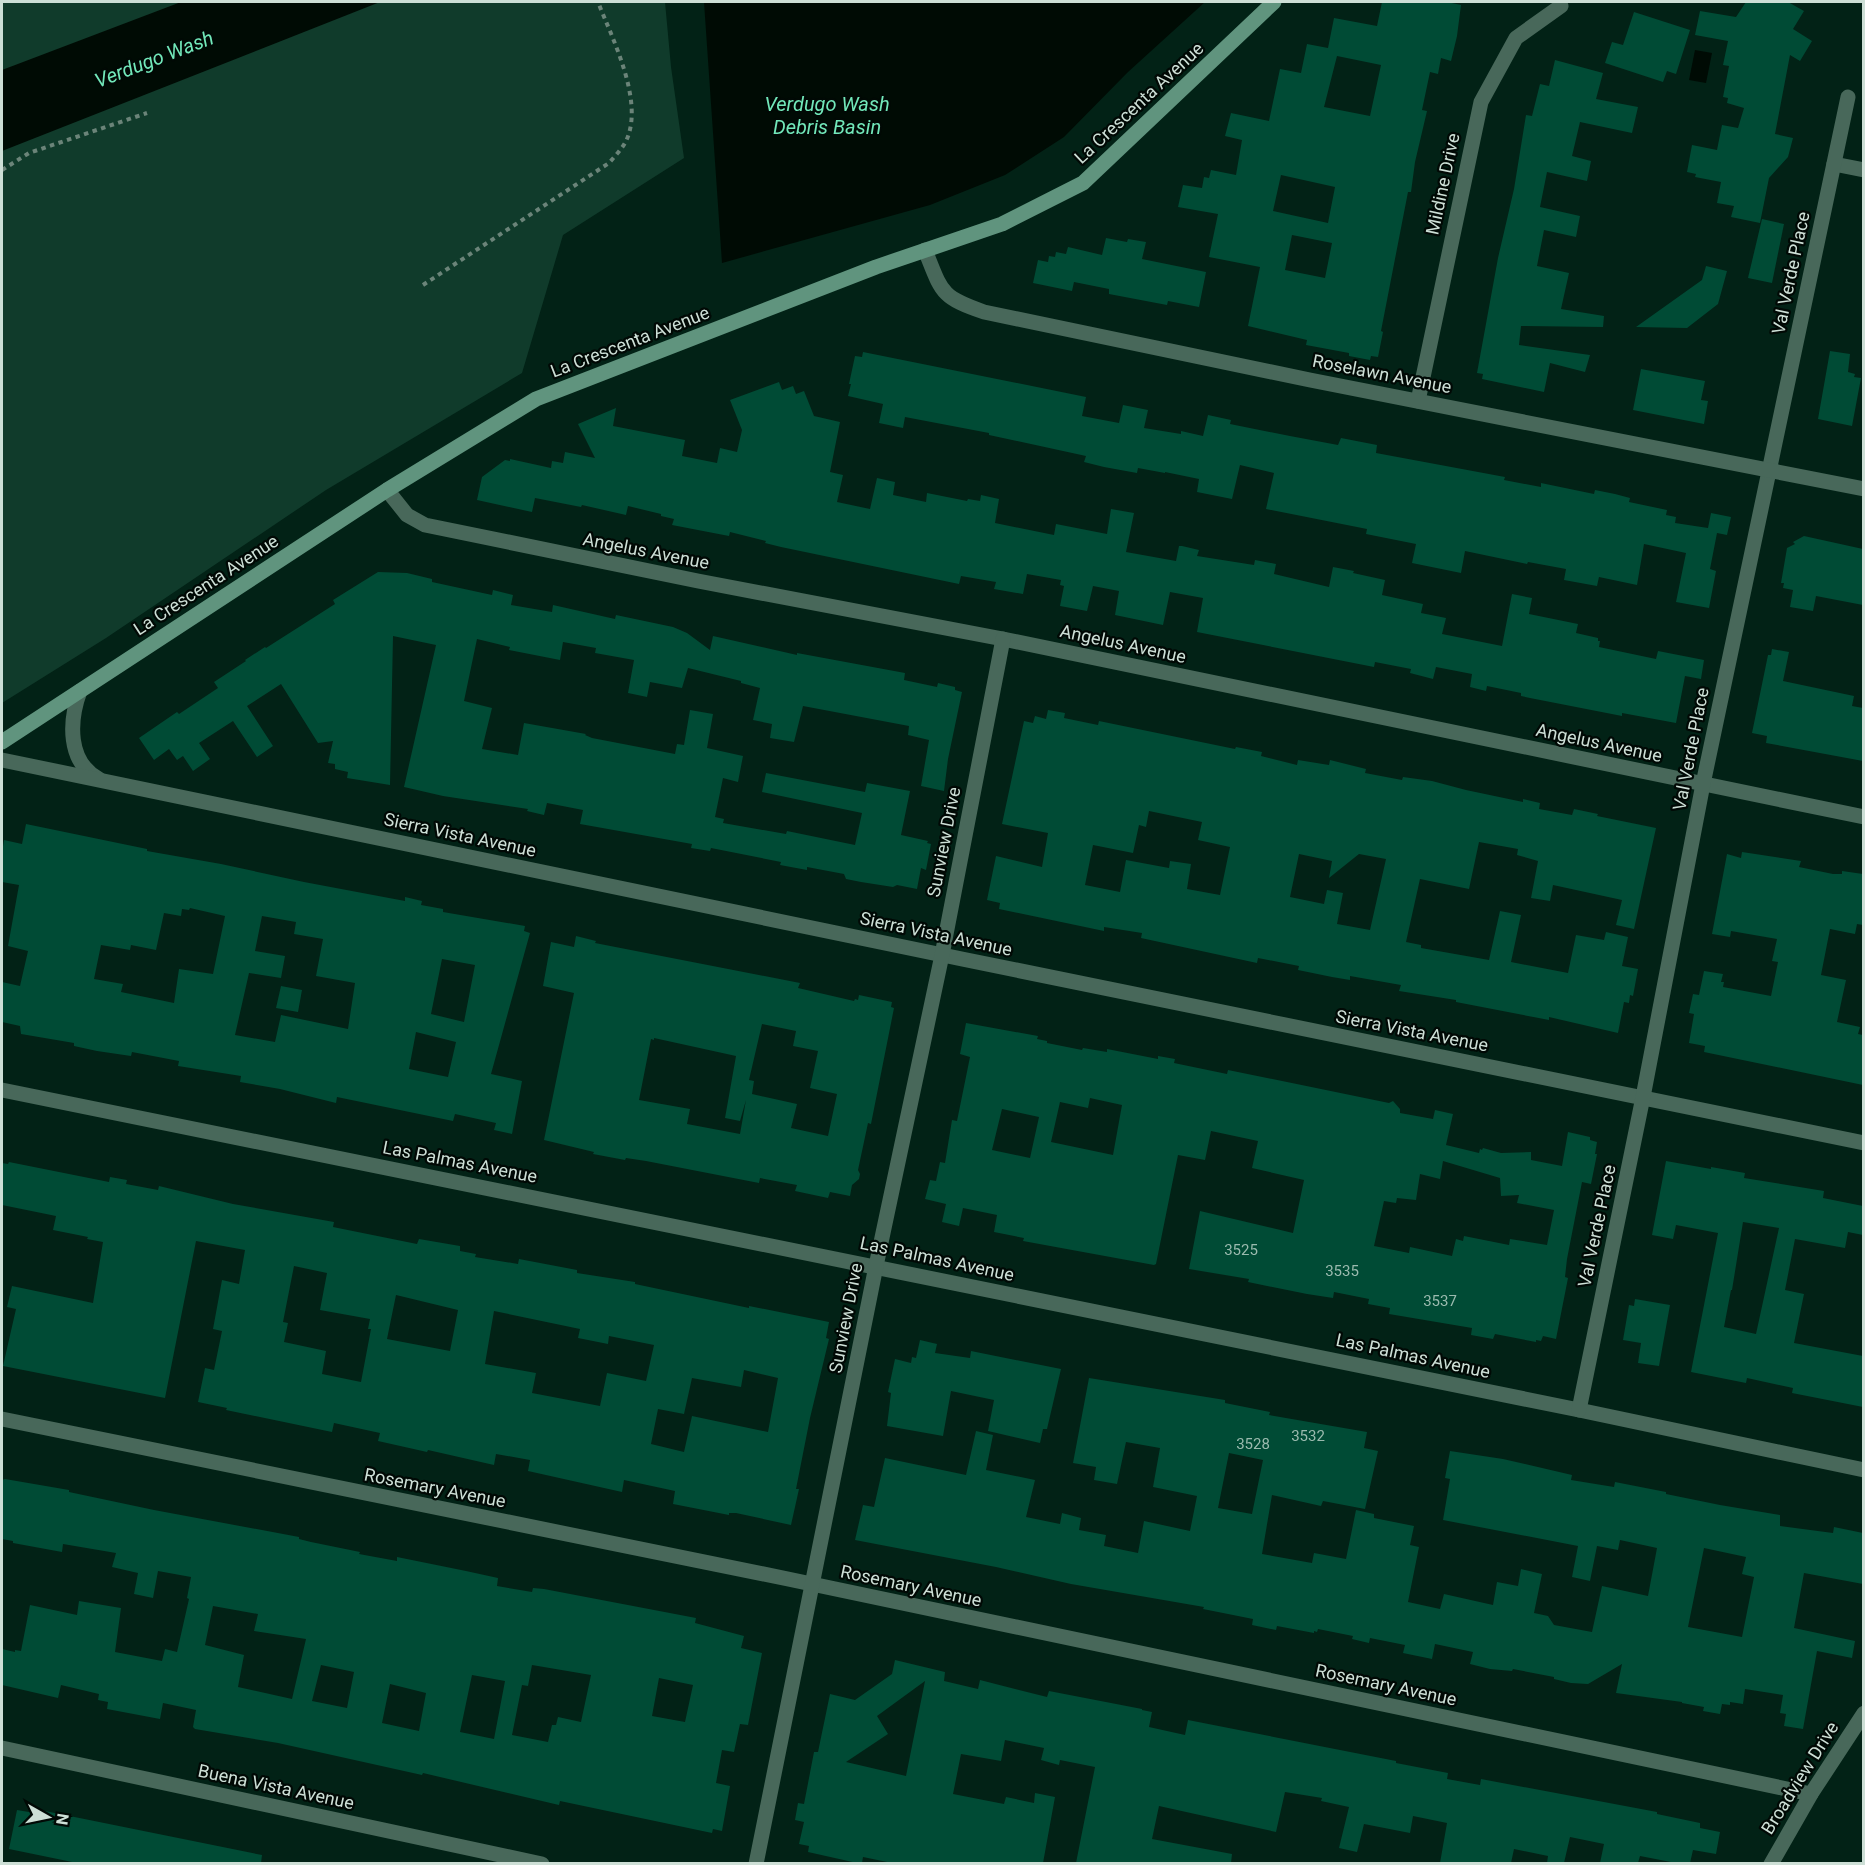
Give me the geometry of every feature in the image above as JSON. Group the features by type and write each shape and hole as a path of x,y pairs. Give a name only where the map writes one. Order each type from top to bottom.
{"main road":[{"name":"La Crescenta Avenue","path":"2,742 387,490 536,399 876,267 1002,224 1083,183 1274,2"}],"street":[{"name":"Mildine Drive","path":"1418,401 1481,102 1516,38 1561,6"},
{"name":"Val Verde Place","path":"1579,1410 1643,1097 1703,784 1848,97"},
{"path":"1834,164 1863,170"},
{"name":"Roselawn Avenue","path":"925,250 940,287 948,296 958,303 984,312 1287,375 1863,489"},
{"name":"Angelus Avenue","path":"387,490 407,515 425,525 698,582 1003,639 1863,817"},
{"name":"Sunview Drive","path":"756,1863 876,1266 942,955 1003,639"},
{"path":"80,691 73,725 74,746 79,759 89,773 105,781"},
{"name":"Sierra Vista Avenue","path":"2,760 1863,1143"},
{"name":"Las Palmas Avenue","path":"2,1090 876,1266 1863,1470"},
{"name":"Rosemary Avenue","path":"2,1419 812,1584 1811,1794"},
{"name":"Broadview Drive","path":"1776,1862 1811,1794 1863,1713"},
{"name":"Buena Vista Avenue","path":"2,1748 542,1863"}],"path":[{"path":"423,285 609,163 626,141 631,126 627,79 598,2"},
{"path":"2,170 29,153 147,112"}],"green space":[{"path":"2,2 665,2 671,67 684,158 563,235 522,373 326,490 106,638 2,703"}],"water":[{"name":"Verdugo Wash","path":"181,2 380,2 2,151 2,70"},
{"name":"Verdugo Wash Debris Basin","path":"704,2 1205,2 1128,72 1064,137 1005,175 930,205 722,263"},
{"path":"1695,50 1712,53 1706,83 1689,80"}],"building":[{"path":"1382,2 1447,2 1461,5 1451,61 1441,58 1438,74 1430,72 1422,110 1427,111 1415,162 1411,192 1408,192 1378,357 1371,356 1370,360 1349,356 1349,353 1306,345 1307,340 1248,326 1260,267 1209,257 1218,214 1178,207 1183,185 1202,188 1204,177 1209,178 1211,170 1236,175 1242,140 1225,136 1231,113 1269,121 1280,69 1301,73 1307,44 1328,48 1334,18 1377,26","holes":["1337,56 1381,65 1370,116 1324,107","1281,175 1335,187 1328,223 1273,211","1292,235 1332,243 1325,278 1285,270"]},
{"path":"1746,2 1788,2 1804,11 1793,29 1812,41 1800,61 1790,55 1775,134 1793,138 1788,157 1769,178 1760,223 1731,217 1734,206 1717,203 1721,182 1695,177 1696,174 1687,172 1692,145 1717,150 1722,125 1738,128 1744,108 1727,103 1728,98 1723,97 1729,66 1723,65 1728,41 1695,35 1700,11 1736,17"},
{"path":"1634,12 1690,30 1676,74 1667,71 1663,82 1605,63 1612,42 1623,45"},
{"path":"1555,60 1603,73 1596,99 1638,107 1632,133 1580,122 1572,156 1591,161 1587,181 1547,172 1540,207 1580,216 1576,237 1544,230 1537,266 1569,273 1561,309 1604,316 1603,327 1521,326 1519,345 1590,355 1585,372 1550,363 1544,392 1482,379 1483,374 1477,373 1498,258 1514,189 1526,115 1532,116 1540,84 1549,86"},
{"path":"1762,219 1784,224 1772,283 1748,278"},
{"path":"1106,238 1127,242 1128,239 1146,242 1142,259 1206,272 1199,307 1168,301 1167,305 1109,294 1109,289 1074,282 1072,291 1033,283 1038,260 1048,262 1049,256 1055,257 1056,252 1066,254 1068,247 1102,255"},
{"path":"1706,266 1727,271 1718,304 1687,328 1636,327 1702,280"},
{"path":"1830,351 1850,354 1848,372 1855,374 1854,377 1861,378 1852,426 1818,419"},
{"path":"863,352 1086,397 1082,416 1119,423 1123,405 1148,410 1144,428 1181,434 1181,431 1203,436 1208,415 1231,420 1230,424 1338,445 1341,438 1377,445 1376,453 1505,477 1504,480 1541,487 1541,483 1594,494 1595,490 1615,494 1630,498 1629,502 1667,510 1666,515 1676,517 1675,523 1708,528 1711,513 1731,517 1727,535 1717,533 1710,569 1716,571 1709,608 1676,602 1686,553 1644,544 1637,585 1599,577 1597,586 1564,580 1566,569 1528,562 1527,564 1465,551 1461,573 1412,563 1416,544 1366,534 1367,529 1266,509 1274,473 1240,465 1232,499 1197,492 1199,479 1138,468 1137,473 1104,467 1084,462 1086,456 989,435 989,433 905,417 903,428 879,423 883,404 848,396 855,356 862,357"},
{"path":"1641,369 1705,381 1701,400 1708,401 1704,424 1633,410"},
{"path":"779,382 782,390 793,386 796,394 804,391 814,416 840,422 830,472 843,475 837,502 870,509 877,478 895,482 893,495 926,502 927,493 967,501 968,499 980,501 981,495 999,499 995,523 1054,535 1056,524 1107,534 1111,509 1134,513 1126,552 1176,561 1179,546 1182,546 1199,550 1197,556 1254,565 1255,560 1276,564 1274,574 1329,587 1333,567 1354,571 1353,573 1385,580 1382,595 1423,604 1421,613 1446,618 1442,634 1502,646 1512,594 1532,598 1529,614 1578,624 1576,633 1598,638 1599,647 1656,659 1658,651 1704,660 1701,679 1685,676 1676,723 1622,713 1622,716 1521,696 1521,693 1487,686 1486,691 1470,687 1472,674 1436,667 1433,679 1410,673 1411,669 1375,662 1374,667 1197,632 1203,598 1170,592 1163,625 1115,615 1119,591 1093,586 1087,611 1060,606 1064,586 1060,585 1061,580 1027,574 1023,594 994,589 996,582 961,576 959,584 781,547 730,532 729,536 672,525 674,519 628,506 626,515 535,498 532,512 477,500 482,477 505,460 510,461 510,459 551,468 552,461 563,463 565,452 595,458 578,424 616,408 613,426 685,440 682,456 717,463 720,448 737,452 742,430 730,400"},
{"path":"1804,536 1863,549 1863,605 1816,596 1813,611 1790,607 1793,590 1783,588 1784,583 1781,583 1787,548"},
{"path":"378,572 407,573 432,579 432,582 492,595 493,590 513,595 511,605 552,612 553,605 615,619 616,615 673,627 687,633 710,650 713,636 797,655 797,653 905,673 904,680 937,687 938,683 955,687 955,690 962,692 944,791 921,786 929,740 908,735 909,726 803,706 794,742 770,738 772,724 753,720 760,688 688,668 682,688 650,682 647,697 628,693 634,660 595,653 596,648 563,642 560,660 509,650 510,647 477,639 464,701 492,708 482,749 518,755 524,723 675,754 677,744 684,745 690,710 713,714 707,748 743,756 738,782 723,778 715,817 724,819 723,823 786,834 787,831 855,845 862,813 762,792 766,773 865,792 867,783 910,791 901,835 928,841 927,843 931,844 926,870 921,868 917,889 861,882 846,879 844,874 780,865 781,862 711,848 710,851 691,848 692,844 580,824 583,810 547,803 544,815 527,811 528,809 443,796 404,787 436,645 393,636 390,785 347,778 348,772 335,769 335,764 328,763 333,741 318,743 281,684 247,706 273,746 257,757 233,721 199,743 210,759 193,771 183,756 177,760 169,749 154,760 139,738 218,688 214,682 335,604 333,600"},
{"path":"1772,649 1789,652 1783,681 1854,696 1852,706 1863,708 1863,761 1766,743 1767,736 1752,733 1768,655 1771,655"},
{"path":"1048,710 1065,713 1064,718 1098,725 1099,721 1235,749 1236,747 1262,752 1261,756 1297,765 1298,760 1329,765 1330,760 1366,769 1365,773 1402,780 1403,777 1432,781 1523,802 1523,799 1540,803 1539,809 1572,815 1574,809 1656,828 1634,929 1616,925 1622,900 1553,885 1550,901 1531,898 1538,861 1517,855 1518,849 1479,842 1469,889 1420,879 1406,942 1421,945 1421,948 1489,960 1500,911 1521,915 1511,962 1568,973 1576,935 1604,940 1606,932 1628,937 1622,966 1638,969 1633,996 1630,995 1629,1003 1624,1002 1618,1033 1549,1017 1549,1020 1456,1002 1456,1000 1399,991 1401,985 1350,976 1350,980 1332,977 1298,970 1299,966 1258,958 1257,963 1141,938 1142,933 1104,927 1104,931 999,909 1000,903 987,900 996,856 1042,867 1048,833 1002,824 1024,721 1033,723 1035,716 1046,719","holes":["1149,811 1202,822 1198,840 1230,847 1220,895 1187,889 1191,864 1170,861 1169,868 1126,860 1120,892 1085,885 1093,845 1133,853 1139,825 1146,827","1299,854 1332,861 1329,878 1359,854 1386,859 1370,930 1337,924 1343,893 1327,890 1324,904 1290,897"]},
{"path":"26,824 304,882 405,901 405,897 422,901 421,905 443,909 443,912 525,926 524,931 530,933 491,1074 522,1081 512,1134 494,1130 496,1123 455,1114 453,1121 337,1097 336,1103 240,1082 241,1076 178,1066 179,1061 132,1052 131,1056 97,1051 74,1046 74,1043 21,1034 20,1026 2,1022 2,982 20,986 28,951 8,946 19,885 2,882 2,853 4,840 22,844","holes":["190,908 225,916 213,974 179,969 174,1003 121,992 123,984 94,979 101,945 130,950 131,945 156,950 164,913 181,916 182,909 189,910","262,916 296,922 294,934 323,939 316,976 355,983 348,1029 281,1015 275,1042 235,1035 249,973 281,978 285,956 255,951","442,959 475,965 464,1022 431,1014","416,1032 456,1042 448,1077 409,1069"]},
{"path":"1742,852 1801,861 1799,867 1833,874 1842,874 1842,871 1863,874 1863,925 1857,924 1855,934 1830,929 1821,975 1846,980 1837,1022 1860,1027 1858,1034 1863,1035 1863,1085 1704,1052 1705,1046 1689,1043 1694,1014 1689,1013 1693,994 1699,995 1704,971 1723,974 1721,982 1724,982 1723,987 1771,996 1778,962 1772,961 1777,939 1731,931 1730,937 1712,934 1727,854 1741,858"},
{"path":"576,936 596,941 595,943 800,983 798,988 854,1001 858,1000 859,995 892,1002 891,1007 894,1008 871,1124 868,1123 858,1170 859,1179 852,1185 850,1196 830,1192 828,1198 795,1191 797,1185 760,1178 759,1183 646,1161 626,1158 625,1160 593,1154 594,1152 544,1140 574,993 543,986 551,942 574,947","holes":["762,1024 796,1031 793,1046 818,1051 810,1088 837,1094 828,1136 791,1128 797,1104 752,1094 754,1081 749,1080","654,1038 736,1056 725,1118 740,1121 746,1100 740,1134 687,1124 690,1109 639,1100 651,1039 654,1040"]},
{"path":"281,986 302,990 298,1012 276,1008"},
{"path":"966,1023 1038,1036 1037,1039 1047,1041 1047,1043 1082,1050 1083,1048 1107,1052 1107,1049 1158,1059 1158,1056 1175,1059 1174,1063 1227,1074 1228,1070 1389,1103 1393,1101 1400,1109 1400,1113 1433,1119 1435,1110 1453,1114 1446,1145 1479,1153 1483,1148 1501,1153 1531,1152 1531,1160 1562,1166 1568,1132 1590,1137 1590,1140 1597,1142 1595,1154 1597,1154 1591,1184 1582,1182 1567,1259 1565,1277 1568,1278 1556,1339 1543,1336 1541,1341 1536,1340 1536,1342 1495,1334 1493,1339 1471,1335 1472,1328 1389,1314 1390,1308 1368,1304 1369,1299 1334,1292 1333,1298 1307,1294 1248,1282 1249,1279 1189,1269 1200,1211 1293,1233 1304,1180 1252,1168 1258,1141 1211,1131 1205,1160 1178,1155 1154,1265 1023,1241 1024,1238 994,1232 997,1215 963,1208 959,1226 942,1222 946,1204 925,1199 930,1180 936,1181 940,1162 945,1163 952,1120 957,1121 970,1057 960,1054","holes":["1090,1098 1122,1105 1113,1155 1051,1142 1060,1102 1088,1108","1002,1109 1039,1117 1030,1158 992,1150","1443,1161 1500,1178 1501,1196 1519,1195 1517,1203 1554,1210 1547,1245 1510,1239 1509,1245 1464,1236 1463,1241 1456,1239 1452,1256 1410,1247 1409,1253 1374,1246 1384,1201 1396,1203 1397,1198 1416,1200 1420,1174 1440,1179"]},
{"path":"1666,1161 1745,1173 1744,1178 1824,1191 1823,1198 1863,1206 1863,1235 1848,1232 1845,1248 1795,1239 1785,1290 1804,1294 1794,1343 1863,1356 1863,1407 1792,1393 1793,1388 1747,1378 1746,1383 1691,1372 1718,1233 1676,1225 1673,1239 1652,1235","holes":["1743,1222 1779,1228 1756,1334 1724,1327"]},
{"path":"9,1162 109,1182 110,1177 127,1180 126,1184 158,1190 159,1186 233,1204 334,1222 333,1227 417,1244 419,1239 460,1246 460,1251 476,1254 475,1257 518,1264 519,1259 749,1308 749,1306 829,1322 826,1338 829,1339 810,1418 791,1525 736,1513 729,1513 729,1515 673,1504 675,1491 624,1480 622,1492 528,1471 530,1460 496,1454 494,1465 378,1441 380,1433 334,1423 332,1432 198,1402 205,1368 214,1370 222,1331 213,1329 222,1280 239,1284 245,1250 196,1241 165,1398 3,1366 16,1309 7,1307 12,1286 93,1303 103,1242 53,1230 56,1216 2,1205 2,1163 8,1164","holes":["294,1266 327,1273 320,1310 370,1319 368,1329 371,1329 361,1382 322,1374 326,1351 284,1342 288,1323 283,1322","396,1295 458,1310 450,1351 387,1339","494,1311 580,1329 578,1338 608,1344 609,1336 654,1345 646,1381 607,1373 600,1406 532,1393 536,1373 485,1364","744,1370 778,1378 768,1432 692,1416 684,1452 651,1444 658,1409 684,1414 692,1378 741,1387"]},
{"path":"1635,1299 1670,1305 1659,1366 1638,1363 1641,1343 1623,1340 1629,1305 1634,1306"},
{"path":"920,1340 937,1344 935,1353 970,1358 971,1351 1061,1369 1047,1429 1043,1429 1040,1443 988,1431 994,1400 951,1391 943,1436 887,1426 891,1393 888,1392 895,1359 911,1363 912,1357 916,1358"},
{"path":"1089,1378 1225,1400 1225,1403 1270,1412 1269,1415 1367,1432 1364,1448 1378,1451 1365,1509 1323,1501 1321,1506 1272,1495 1262,1554 1312,1563 1314,1553 1346,1559 1356,1510 1374,1514 1374,1518 1414,1526 1410,1545 1419,1547 1408,1602 1440,1609 1444,1594 1493,1605 1497,1582 1518,1586 1521,1569 1542,1574 1534,1613 1548,1616 1554,1625 1592,1632 1602,1586 1648,1596 1657,1548 1620,1540 1618,1550 1597,1546 1590,1581 1572,1577 1578,1546 1443,1520 1450,1479 1445,1478 1450,1451 1503,1459 1572,1475 1571,1480 1614,1487 1615,1482 1720,1505 1780,1515 1780,1526 1833,1533 1834,1527 1863,1533 1863,1584 1804,1573 1794,1628 1855,1641 1852,1658 1817,1651 1803,1729 1784,1726 1786,1714 1780,1713 1783,1695 1745,1689 1743,1704 1730,1702 1730,1705 1722,1704 1720,1714 1703,1711 1704,1707 1682,1702 1616,1693 1622,1664 1588,1684 1571,1683 1554,1679 1554,1677 1513,1669 1512,1671 1490,1669 1470,1664 1473,1652 1435,1644 1432,1659 1403,1653 1405,1645 1370,1638 1369,1643 1352,1639 1353,1636 1318,1629 1314,1633 1277,1626 1276,1630 1252,1625 1253,1619 1203,1609 1204,1607 1071,1584 855,1540 863,1505 874,1507 885,1458 966,1475 976,1431 993,1435 986,1470 1035,1480 1026,1517 1060,1524 1062,1513 1081,1518 1079,1530 1106,1535 1104,1546 1138,1553 1144,1521 1190,1531 1197,1496 1153,1487 1160,1448 1126,1442 1117,1484 1094,1480 1096,1467 1073,1463","holes":["1229,1453 1263,1460 1252,1514 1218,1508","1704,1548 1746,1557 1742,1574 1754,1577 1742,1637 1688,1627"]},
{"path":"2,1480 69,1490 69,1492 154,1510 299,1537 299,1539 311,1542 360,1552 359,1554 397,1561 397,1557 466,1571 498,1578 497,1586 532,1592 533,1588 544,1589 696,1618 695,1623 744,1636 741,1648 762,1653 748,1725 740,1724 734,1752 722,1750 716,1783 730,1786 722,1831 713,1829 712,1833 560,1801 559,1805 423,1773 422,1775 278,1743 195,1729 193,1727 196,1710 163,1703 160,1719 107,1709 108,1702 98,1700 99,1694 61,1685 58,1698 2,1685 2,1649 21,1651 30,1605 77,1615 79,1601 121,1608 115,1652 162,1661 165,1649 177,1652 189,1599 187,1598 191,1577 158,1571 153,1598 134,1594 138,1573 112,1567 116,1553 63,1544 62,1552 2,1539","holes":["213,1606 258,1614 254,1631 306,1639 292,1699 238,1687 244,1655 205,1645","321,1665 354,1672 347,1708 312,1701","532,1665 591,1675 581,1722 558,1717 556,1725 552,1725 548,1742 512,1735 522,1685 528,1686","472,1675 505,1681 494,1739 460,1732","659,1678 693,1685 685,1722 652,1716","390,1684 426,1693 419,1731 382,1723"]},
{"path":"895,1660 945,1672 944,1681 978,1689 980,1680 1047,1697 1049,1691 1142,1709 1152,1712 1149,1727 1185,1735 1188,1720 1396,1761 1396,1763 1448,1773 1447,1779 1480,1785 1481,1779 1657,1812 1657,1814 1700,1823 1700,1828 1720,1832 1716,1854 1693,1850 1690,1863 1676,1863 1640,1856 1638,1863 1600,1863 1604,1844 1570,1837 1564,1863 1547,1863 1548,1856 1514,1849 1511,1863 1440,1863 1447,1823 1413,1816 1410,1833 1364,1824 1357,1852 1339,1848 1349,1807 1321,1801 1322,1798 1285,1792 1276,1832 1159,1806 1152,1839 1232,1854 1231,1863 1076,1863 1095,1767 1060,1760 1059,1765 1041,1760 1044,1748 1005,1740 1001,1761 961,1754 953,1794 1004,1804 1006,1797 1034,1803 1035,1793 1055,1797 1043,1863 892,1863 863,1857 862,1863 857,1863 808,1852 809,1846 799,1844 804,1822 795,1820 798,1803 804,1804 814,1752 818,1752 830,1694 855,1700 892,1674","holes":["925,1681 906,1776 846,1762 888,1734 877,1716"]},
{"path":"35,1809 262,1855 261,1863 77,1863 9,1849 17,1810 35,1813"}]}
